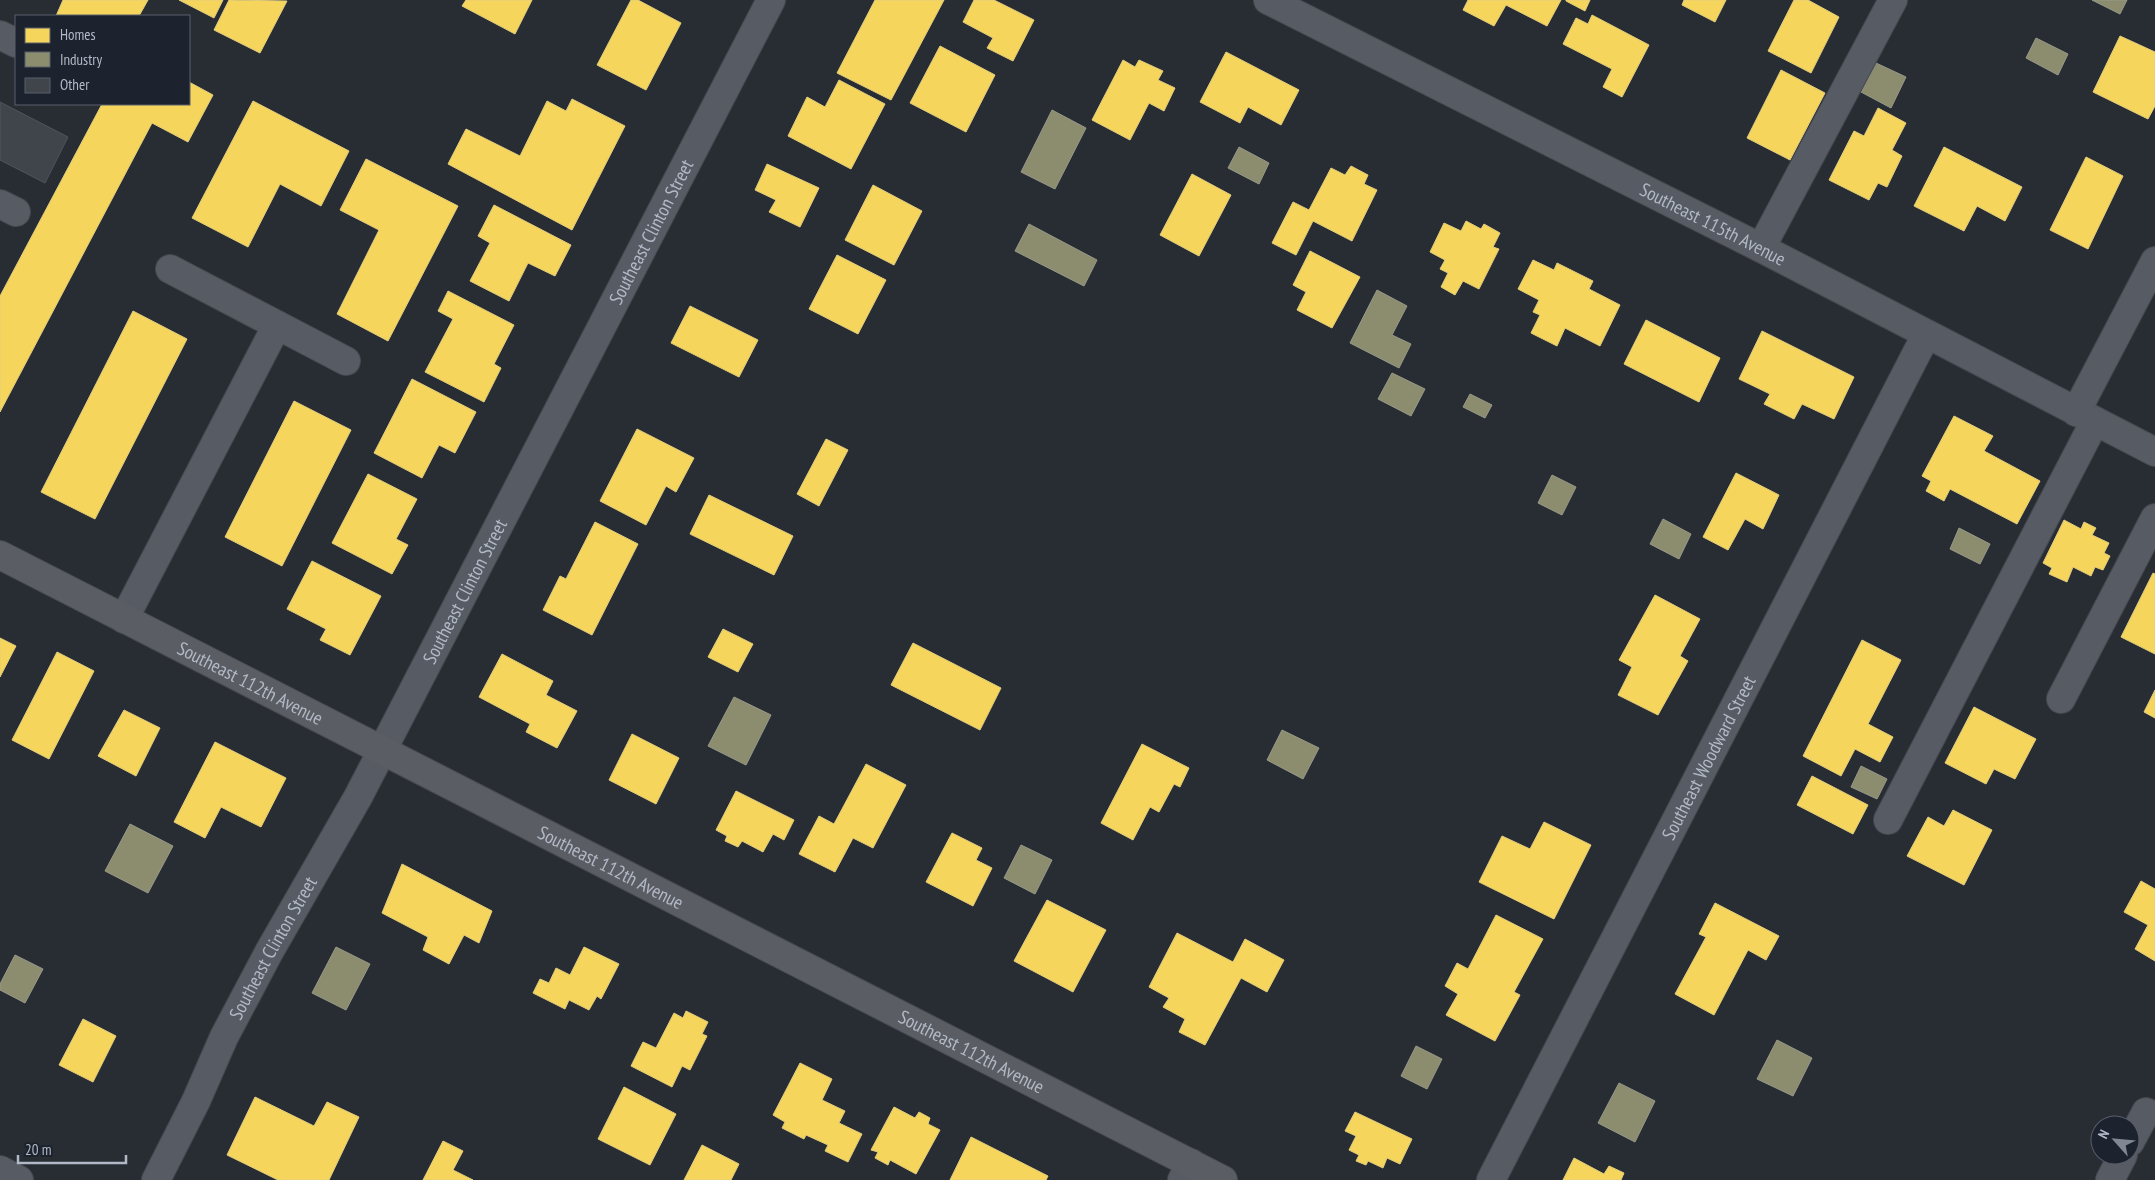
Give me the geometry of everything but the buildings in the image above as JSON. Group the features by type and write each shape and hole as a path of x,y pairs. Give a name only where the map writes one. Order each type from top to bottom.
{"main road":[{"name":"Southeast 112th Avenue","path":"0,555 382,750 1186,1172 1223,1180"}],"street":[{"name":"Southeast Clinton Street","path":"156,1180 196,1101 224,1037 382,750 771,0"},
{"name":"Southeast 115th Avenue","path":"1268,0 1761,248 2155,452"},
{"path":"1761,248 1893,0"},
{"path":"0,35 15,42"},
{"path":"1888,820 2086,417 2155,261"},
{"path":"170,269 346,361"},
{"path":"124,618 277,325"},
{"name":"Southeast Woodward Street","path":"1490,1180 1926,335"},
{"path":"2061,699 2155,518"},
{"path":"2140,1123 2146,1112"},
{"path":"2110,1180 2118,1165"},
{"path":"0,1170 19,1180"}]}
